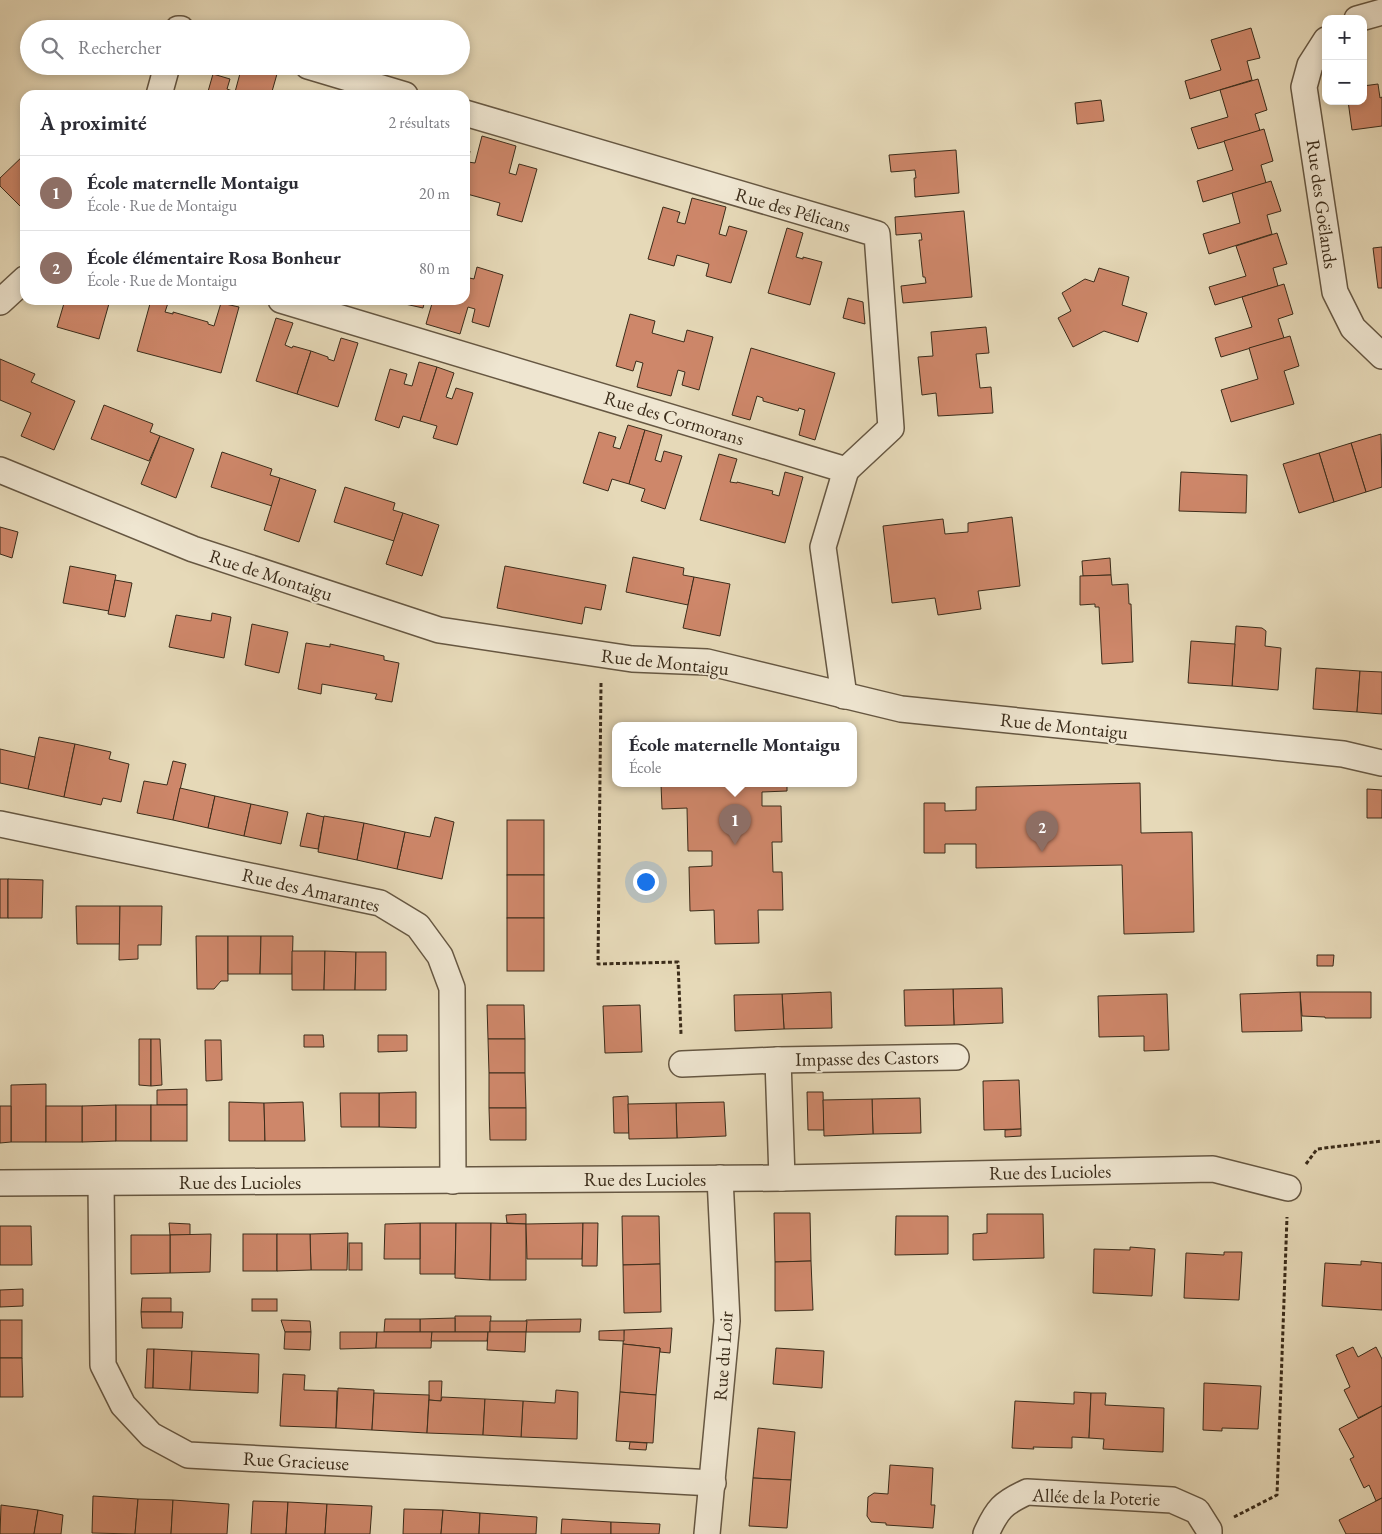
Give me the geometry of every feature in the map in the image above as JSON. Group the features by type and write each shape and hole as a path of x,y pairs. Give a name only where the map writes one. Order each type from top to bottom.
{"street":[{"path":"1367,16 1382,12"},
{"name":"Rue des Goëlands","path":"1322,46 1310,65 1304,87 1334,292 1353,328 1382,356"},
{"path":"160,90 165,75"},
{"path":"338,75 388,90"},
{"name":"Rue des Pélicans","path":"470,114 877,234 891,428 846,470"},
{"path":"0,302 20,284"},
{"name":"Rue des Cormorans","path":"299,305 846,470"},
{"name":"Rue de Montaigu","path":"0,470 193,550 439,630 632,660 708,662 901,709 1343,754 1382,763"},
{"path":"844,696 823,547 846,470"},
{"name":"Rue des Amarantes","path":"0,824 380,903 418,926 440,956 452,988 453,1180"},
{"name":"Impasse des Castors","path":"682,1064 778,1060 956,1057"},
{"name":"Impasse des Castors","path":"778,1060 782,1178"},
{"name":"Rue des Lucioles","path":"0,1183 782,1178 1213,1169 1288,1188"},
{"name":"Rue du Loir","path":"707,1534 727,1322 720,1178"},
{"name":"Rue Gracieuse","path":"101,1183 103,1365 123,1405 151,1435 188,1455 713,1483"},
{"name":"Allée de la Poterie","path":"986,1534 994,1516 1009,1500 1027,1492 1172,1500 1196,1511 1209,1532"}],"path":[{"path":"601,655 598,964 678,962 682,1064"},
{"path":"1209,1532 1277,1495 1288,1188 1317,1150 1382,1141"}],"building":[{"path":"1251,28 1260,58 1247,61 1252,80 1190,99 1185,81 1221,70 1211,40"},
{"path":"213,75 230,79 227,89 230,90 208,90"},
{"path":"240,75 277,75 272,90 236,90"},
{"path":"1258,79 1267,110 1255,114 1260,131 1198,149 1191,128 1228,117 1220,90"},
{"path":"1378,84 1380,98 1382,97 1382,126 1352,130 1349,105 1367,105 1367,85"},
{"path":"1101,100 1104,121 1077,124 1075,103"},
{"path":"1264,129 1273,161 1261,165 1266,183 1203,202 1197,181 1233,170 1224,141"},
{"path":"482,136 516,146 509,173 516,175 519,164 537,169 522,222 497,215 500,203 470,195 470,162 475,163"},
{"path":"956,150 959,193 915,197 915,170 891,172 889,155"},
{"path":"20,159 20,206 0,186 0,178"},
{"path":"1271,181 1281,211 1267,215 1272,234 1209,254 1203,234 1240,223 1232,193"},
{"path":"692,198 726,207 719,234 726,236 729,226 747,231 731,283 706,276 709,264 677,255 674,266 648,259 663,207 680,212 677,222 685,224"},
{"path":"964,211 972,297 903,303 901,286 926,283 925,277 923,277 919,240 922,240 921,233 896,235 895,217"},
{"path":"787,228 803,233 796,257 822,262 810,305 768,293"},
{"path":"1277,233 1287,264 1273,268 1278,286 1215,305 1209,287 1246,276 1236,246"},
{"path":"1382,247 1382,288 1378,288 1373,248"},
{"path":"477,267 503,275 489,327 472,322 475,309 468,307 460,334 426,324 432,305 470,305 470,278 474,279"},
{"path":"1099,268 1129,277 1122,305 1147,313 1138,342 1104,331 1073,347 1058,318 1071,311 1062,293 1085,279 1094,282"},
{"path":"1284,284 1293,314 1278,319 1284,338 1221,357 1215,338 1252,327 1242,297"},
{"path":"848,298 863,302 865,324 843,318"},
{"path":"64,305 109,305 99,339 57,327"},
{"path":"150,305 167,305 165,312 173,314 173,312 208,322 208,324 214,326 220,305 239,307 221,373 137,351"},
{"path":"410,305 424,305 423,308"},
{"path":"630,314 655,321 652,333 684,342 687,330 713,337 699,390 682,385 685,372 678,370 671,396 637,387 643,363 636,361 633,371 616,366"},
{"path":"276,318 293,323 285,345 311,351 297,394 256,381"},
{"path":"986,327 989,353 976,354 980,388 991,387 993,413 938,416 936,393 922,395 918,357 933,356 931,332"},
{"path":"1290,336 1299,366 1284,371 1294,404 1231,422 1221,390 1258,379 1249,348"},
{"path":"341,338 358,343 338,407 297,394 311,351 334,361"},
{"path":"751,348 835,373 815,440 799,435 805,410 799,408 798,411 763,401 763,398 757,396 750,420 732,415"},
{"path":"0,359 35,374 31,382 75,401 54,450 21,436 31,413 0,400"},
{"path":"419,362 437,367 420,421 403,416 399,428 375,420 390,369 407,374 404,384 412,386"},
{"path":"437,367 454,373 446,397 452,399 456,388 473,393 457,445 433,438 437,426 420,421"},
{"path":"104,405 153,424 150,432 160,436 149,461 91,439"},
{"path":"628,425 645,430 629,484 612,479 608,491 583,483 599,432 616,437 613,447 620,449"},
{"path":"645,430 662,435 655,460 661,462 664,451 682,456 665,509 641,501 645,489 629,484"},
{"path":"1381,434 1382,487 1366,492 1351,443"},
{"path":"160,436 194,449 176,498 141,484"},
{"path":"1351,443 1366,492 1334,502 1319,453"},
{"path":"222,452 272,469 270,475 280,478 272,506 211,487"},
{"path":"1319,453 1334,502 1299,513 1283,464"},
{"path":"719,454 737,459 730,482 773,491 772,494 779,496 785,472 803,477 785,543 700,520"},
{"path":"1181,472 1247,475 1246,513 1179,511"},
{"path":"280,478 316,490 299,542 264,530"},
{"path":"345,487 395,503 393,510 403,513 394,541 334,522"},
{"path":"403,513 439,525 422,576 386,564"},
{"path":"1012,517 1020,586 978,591 981,609 938,615 935,598 892,603 883,526 943,519 945,534 968,532 968,523"},
{"path":"0,527 18,532 12,558 0,554"},
{"path":"633,557 684,568 683,575 694,577 688,605 626,592"},
{"path":"1110,558 1111,575 1083,576 1082,561"},
{"path":"70,566 116,575 109,611 63,603"},
{"path":"505,566 606,585 601,610 585,607 582,624 497,608"},
{"path":"1111,575 1112,585 1128,584 1129,604 1131,604 1133,662 1102,664 1099,607 1095,607 1095,604 1080,605 1080,576"},
{"path":"694,577 730,584 720,636 683,628"},
{"path":"115,580 132,583 125,617 108,614"},
{"path":"212,613 231,617 224,658 169,647 176,615 211,621"},
{"path":"252,624 288,632 279,673 245,665"},
{"path":"1236,626 1262,628 1266,631 1265,646 1281,648 1278,690 1232,686"},
{"path":"1191,641 1235,644 1232,686 1188,683"},
{"path":"306,643 330,647 330,644 384,656 384,660 399,663 392,702 375,699 377,694 322,684 321,694 298,689"},
{"path":"1316,668 1360,671 1357,712 1313,709"},
{"path":"1360,671 1382,672 1382,714 1357,712"},
{"path":"39,737 75,744 64,797 28,789"},
{"path":"75,744 111,752 109,759 129,764 121,802 103,798 101,805 64,797"},
{"path":"0,749 35,757 28,789 0,783"},
{"path":"173,761 186,764 173,820 137,813 144,781 167,785"},
{"path":"1140,783 1141,833 1192,832 1194,932 1124,934 1122,865 976,868 976,844 945,844 945,853 924,853 924,803 945,803 945,811 976,810 976,787"},
{"path":"661,787 787,787 787,791 762,792 762,806 781,806 782,842 772,842 773,872 782,872 783,910 758,910 759,943 715,944 714,910 690,911 689,867 712,866 712,851 688,851 687,808 662,809"},
{"path":"180,788 215,796 208,828 173,820"},
{"path":"1367,789 1382,790 1382,818 1367,818"},
{"path":"215,796 251,804 244,836 208,828"},
{"path":"251,804 288,812 281,844 244,836"},
{"path":"307,813 324,817 318,849 300,846"},
{"path":"324,816 364,823 357,860 318,852"},
{"path":"435,817 454,822 442,879 397,869 405,832 430,837"},
{"path":"507,820 544,820 544,875 507,875"},
{"path":"364,823 405,832 397,869 357,860"},
{"path":"507,875 544,875 544,918 507,918"},
{"path":"0,879 8,879 8,918 0,918"},
{"path":"8,879 43,880 42,918 8,918"},
{"path":"76,906 120,906 120,944 77,944"},
{"path":"120,906 162,906 161,945 138,945 138,959 119,960"},
{"path":"507,918 544,918 544,971 507,971"},
{"path":"196,936 228,936 228,981 221,981 214,989 197,989"},
{"path":"228,936 261,936 260,974 228,974"},
{"path":"261,936 293,936 292,974 260,974"},
{"path":"292,951 325,951 324,990 292,990"},
{"path":"325,951 356,952 355,990 324,990"},
{"path":"356,952 386,952 386,990 355,990"},
{"path":"1317,955 1334,955 1333,966 1317,966"},
{"path":"1002,988 1003,1023 954,1025 953,989"},
{"path":"953,989 954,1025 905,1026 904,990"},
{"path":"831,992 832,1028 784,1029 782,994"},
{"path":"1300,992 1371,992 1371,1018 1302,1016"},
{"path":"1300,992 1302,1031 1242,1032 1240,994"},
{"path":"782,994 784,1029 735,1031 734,995"},
{"path":"1167,994 1169,1050 1144,1051 1144,1036 1099,1037 1098,996"},
{"path":"487,1005 524,1005 525,1039 488,1039"},
{"path":"640,1005 642,1052 605,1053 603,1006"},
{"path":"304,1035 323,1035 324,1047 304,1047"},
{"path":"378,1035 407,1035 407,1051 378,1052"},
{"path":"139,1039 151,1039 151,1086 139,1085"},
{"path":"151,1039 160,1039 162,1085 151,1086"},
{"path":"488,1039 525,1039 525,1073 489,1073"},
{"path":"205,1040 221,1040 222,1080 206,1081"},
{"path":"489,1073 525,1073 526,1108 489,1108"},
{"path":"1019,1080 1021,1129 984,1130 983,1081"},
{"path":"46,1084 46,1142 11,1142 11,1085"},
{"path":"187,1089 187,1105 157,1105 157,1090"},
{"path":"416,1092 416,1128 379,1127 379,1093"},
{"path":"807,1092 823,1092 824,1130 808,1130"},
{"path":"340,1093 379,1093 379,1127 341,1127"},
{"path":"628,1096 629,1133 614,1133 613,1097"},
{"path":"920,1098 921,1133 873,1134 872,1099"},
{"path":"872,1099 873,1134 824,1136 823,1100"},
{"path":"229,1102 264,1103 265,1141 229,1141"},
{"path":"303,1102 305,1141 265,1141 264,1103"},
{"path":"724,1102 726,1136 677,1138 676,1103"},
{"path":"676,1103 677,1138 629,1139 628,1104"},
{"path":"116,1105 116,1141 82,1142 82,1106"},
{"path":"116,1105 151,1105 151,1141 116,1141"},
{"path":"151,1105 187,1105 187,1141 151,1141"},
{"path":"0,1106 11,1106 11,1142 0,1143"},
{"path":"46,1106 82,1106 82,1142 46,1142"},
{"path":"489,1108 526,1108 526,1140 490,1140"},
{"path":"1021,1129 1021,1136 1005,1137 1005,1130"},
{"path":"774,1213 810,1213 811,1261 775,1262"},
{"path":"526,1214 526,1224 507,1223 506,1215"},
{"path":"987,1214 1043,1214 1044,1258 973,1260 973,1234 987,1233"},
{"path":"622,1216 659,1216 660,1264 623,1265"},
{"path":"896,1216 948,1216 948,1254 895,1255"},
{"path":"169,1223 190,1224 190,1235 170,1235"},
{"path":"420,1223 456,1223 455,1274 420,1274"},
{"path":"420,1223 420,1259 384,1259 385,1224"},
{"path":"456,1223 491,1223 490,1280 455,1278"},
{"path":"491,1223 526,1224 526,1280 490,1280"},
{"path":"583,1223 582,1259 527,1259 526,1224"},
{"path":"583,1223 598,1223 597,1266 582,1266"},
{"path":"0,1226 31,1226 32,1265 0,1265"},
{"path":"348,1233 347,1270 311,1270 310,1234"},
{"path":"211,1234 210,1272 170,1273 170,1235"},
{"path":"243,1234 277,1234 277,1271 243,1271"},
{"path":"277,1234 310,1234 311,1270 277,1271"},
{"path":"131,1235 170,1235 170,1273 131,1274"},
{"path":"349,1243 362,1243 362,1270 349,1270"},
{"path":"1130,1247 1155,1249 1152,1296 1093,1293 1094,1249 1130,1250"},
{"path":"1224,1252 1242,1252 1239,1300 1184,1298 1186,1253 1224,1255"},
{"path":"811,1261 813,1310 775,1311 775,1262"},
{"path":"1361,1261 1382,1263 1382,1310 1322,1306 1325,1263 1361,1265"},
{"path":"660,1264 661,1312 624,1313 623,1265"},
{"path":"23,1289 23,1306 0,1307 0,1290"},
{"path":"142,1298 171,1298 171,1312 141,1312"},
{"path":"252,1299 277,1299 277,1311 252,1311"},
{"path":"141,1312 183,1312 182,1328 142,1328"},
{"path":"455,1316 491,1316 490,1332 455,1332"},
{"path":"455,1318 455,1332 420,1332 420,1319"},
{"path":"385,1319 420,1319 420,1332 384,1332"},
{"path":"581,1319 580,1332 526,1332 526,1320"},
{"path":"0,1320 22,1320 22,1358 0,1358"},
{"path":"281,1320 310,1321 311,1332 285,1332"},
{"path":"490,1321 527,1321 526,1332 490,1332"},
{"path":"672,1328 670,1353 660,1352 660,1348 623,1344 624,1330"},
{"path":"624,1330 624,1341 599,1340 599,1331"},
{"path":"285,1332 311,1332 310,1350 284,1349"},
{"path":"340,1332 377,1332 376,1348 340,1349"},
{"path":"377,1332 432,1332 431,1348 376,1348"},
{"path":"432,1332 488,1332 487,1341 431,1341"},
{"path":"488,1332 526,1332 525,1352 487,1350"},
{"path":"623,1344 660,1348 656,1395 620,1392"},
{"path":"1353,1347 1358,1357 1376,1347 1382,1359 1382,1406 1358,1418 1344,1390 1350,1387 1336,1355"},
{"path":"776,1348 824,1351 822,1388 773,1384"},
{"path":"147,1349 154,1349 153,1388 145,1388"},
{"path":"154,1349 192,1351 190,1390 153,1388"},
{"path":"192,1351 259,1354 258,1393 190,1390"},
{"path":"0,1358 22,1358 23,1397 0,1397"},
{"path":"283,1374 305,1375 304,1390 337,1391 336,1428 280,1426"},
{"path":"429,1381 442,1381 441,1401 429,1400"},
{"path":"1204,1383 1261,1386 1258,1429 1222,1428 1222,1431 1203,1430"},
{"path":"338,1388 374,1390 372,1430 336,1428"},
{"path":"556,1390 578,1392 577,1439 521,1437 523,1401 555,1403"},
{"path":"620,1392 656,1395 653,1443 616,1441"},
{"path":"1074,1392 1091,1393 1089,1438 1072,1437 1072,1448 1012,1448 1015,1401 1074,1404"},
{"path":"374,1393 429,1395 427,1433 372,1430"},
{"path":"1091,1393 1106,1393 1105,1405 1164,1408 1163,1452 1103,1449 1104,1439 1089,1438"},
{"path":"442,1397 485,1399 483,1435 427,1433 429,1400 441,1401"},
{"path":"485,1399 523,1401 521,1437 483,1435"},
{"path":"1382,1406 1382,1498 1376,1501 1369,1485 1364,1488 1350,1459 1354,1457 1339,1429"},
{"path":"758,1428 795,1432 791,1480 753,1478"},
{"path":"630,1442 647,1443 646,1450 629,1449"},
{"path":"890,1465 933,1468 931,1505 935,1505 933,1528 886,1525 886,1523 871,1522 867,1516 868,1497 874,1493 888,1494"},
{"path":"753,1478 791,1480 787,1528 749,1526"},
{"path":"93,1496 138,1499 135,1534 92,1533"},
{"path":"1382,1498 1382,1534 1346,1534 1339,1520"},
{"path":"138,1499 173,1500 171,1534 135,1534"},
{"path":"173,1500 229,1504 227,1534 171,1534"},
{"path":"253,1501 288,1502 286,1534 251,1534"},
{"path":"288,1502 327,1504 325,1534 286,1534"},
{"path":"327,1504 372,1506 370,1534 325,1534"},
{"path":"1,1505 38,1510 34,1534 0,1534"},
{"path":"404,1509 443,1510 441,1534 403,1534"},
{"path":"38,1510 63,1515 61,1534 34,1534"},
{"path":"443,1510 480,1513 479,1534 441,1534"},
{"path":"480,1513 537,1517 536,1534 479,1534"},
{"path":"562,1519 611,1522 611,1534 561,1534"},
{"path":"611,1522 660,1524 659,1534 611,1534"}],"place":[{"name":"École maternelle Montaigu","path":"735,845"},
{"name":"École élémentaire Rosa Bonheur","path":"1042,852"}]}
